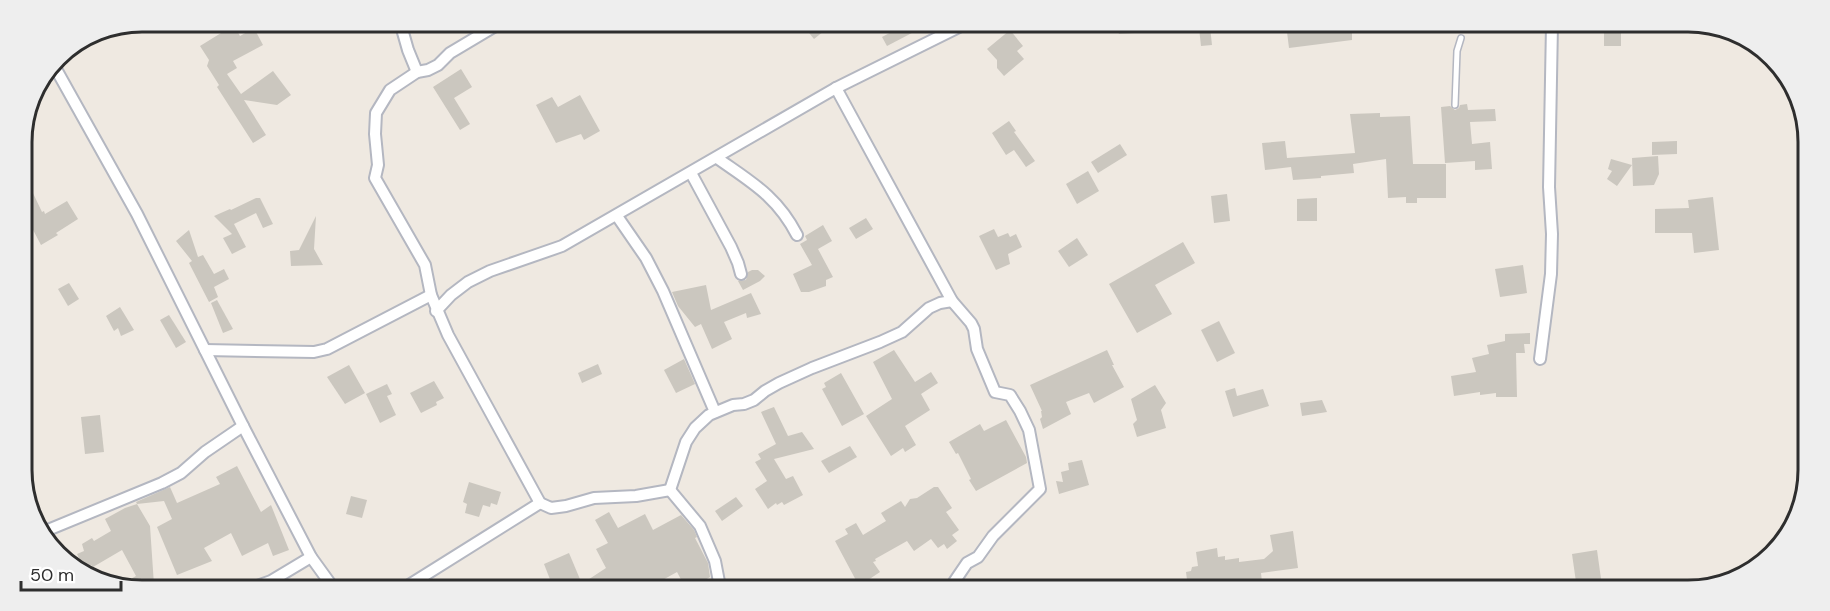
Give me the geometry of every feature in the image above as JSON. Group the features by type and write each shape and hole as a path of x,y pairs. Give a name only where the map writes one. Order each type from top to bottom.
{"street":[{"path":"403,32 417,72"},
{"path":"485,32 450,53 438,65 417,72 390,90 376,113 375,134 378,165 375,178 425,265 436,311 540,503 551,508 594,498 636,496 670,490"},
{"path":"436,311 468,282 490,271 562,246 836,88 949,32"},
{"path":"1540,359 1551,274 1552,234 1549,187 1552,32"},
{"path":"57,71 137,214 311,557 328,580"},
{"path":"836,88 952,301 971,323 977,349 995,392 1010,395 1029,430 1040,489 993,536 978,557 967,564 956,579"},
{"path":"717,158 765,192 779,206 797,235"},
{"path":"691,172 731,247 741,274"},
{"path":"617,216 645,258 663,291 715,412"},
{"path":"205,350 314,352 327,349 431,295"},
{"path":"670,490 686,442 695,428 715,412 754,400 772,387 812,368 902,332 929,308 952,301"},
{"path":"49,529 181,473 205,452 243,426"},
{"path":"670,490 700,526 715,561 719,580"},
{"path":"418,580 540,503"},
{"path":"273,580 311,557"}],"lane":[{"path":"1455,105 1457,51 1461,38"}],"building":[{"path":"223,32 238,32 240,36 247,32 256,32 263,45 233,61 237,68 227,74 241,94 273,71 291,95 277,105 244,100 266,135 253,143 217,87 219,85 207,66 209,60 200,46"},
{"path":"808,32 823,32 814,39"},
{"path":"891,32 914,32 887,46 882,37"},
{"path":"1008,32 1012,32 1023,46 1017,51 1024,59 1004,76 997,68 997,60 987,49"},
{"path":"1118,32 1150,32 1119,34"},
{"path":"1199,32 1211,32 1212,45 1201,46"},
{"path":"1287,32 1352,32 1352,40 1289,48"},
{"path":"1604,32 1621,32 1621,46 1604,46"},
{"path":"461,69 472,87 454,98 470,124 460,130 433,87"},
{"path":"580,95 600,131 584,140 581,134 556,143 536,105 552,97 558,107"},
{"path":"1467,104 1468,110 1495,109 1496,121 1470,122 1472,144 1490,142 1492,169 1475,170 1475,161 1445,163 1441,107 1450,106 1455,110 1460,105"},
{"path":"1380,113 1380,117 1410,116 1413,164 1446,164 1446,198 1417,198 1417,203 1406,203 1406,197 1388,198 1386,159 1353,164 1354,173 1321,176 1321,178 1293,180 1291,167 1265,170 1262,143 1285,141 1287,158 1355,153 1350,114"},
{"path":"1009,121 1016,131 1014,132 1035,161 1026,167 1014,150 1006,155 992,133"},
{"path":"1677,141 1677,154 1652,155 1652,142"},
{"path":"1120,144 1127,155 1098,173 1091,162"},
{"path":"1658,156 1659,174 1654,185 1633,186 1632,158"},
{"path":"1611,159 1632,165 1617,186 1607,179 1612,171 1608,169"},
{"path":"1088,171 1099,191 1077,204 1066,184"},
{"path":"32,191 45,214 67,201 78,219 41,245 32,228"},
{"path":"1227,194 1230,221 1214,223 1211,196"},
{"path":"1713,197 1719,250 1694,253 1692,233 1655,233 1655,209 1689,208 1688,200"},
{"path":"260,198 273,224 263,228 256,213 234,224 246,247 232,254 223,238 232,234 214,216"},
{"path":"1317,198 1317,221 1297,221 1297,199"},
{"path":"316,216 314,249 323,265 291,266 290,251 299,250"},
{"path":"866,218 873,229 856,239 849,228"},
{"path":"823,225 832,241 818,249 833,277 826,280 826,286 809,292 801,292 793,274 812,265 800,244 807,240 805,236"},
{"path":"994,229 998,237 1008,233 1010,237 1016,234 1022,247 1008,254 1010,264 996,270 979,236"},
{"path":"189,230 198,257 203,255 214,274 224,269 229,279 214,287 218,297 209,302 189,263 192,261 176,241"},
{"path":"1077,238 1088,255 1069,267 1058,251"},
{"path":"1183,242 1195,263 1155,285 1172,314 1137,333 1109,284"},
{"path":"1523,265 1527,293 1500,297 1495,269"},
{"path":"758,270 765,276 743,290 738,281 746,280 748,272"},
{"path":"69,283 79,299 68,306 58,289"},
{"path":"706,285 711,310 751,293 761,314 747,318 746,313 724,322 732,339 712,349 701,324 695,327 678,306 672,292"},
{"path":"217,300 233,329 223,333 211,303"},
{"path":"120,307 134,330 121,336 118,328 114,331 106,316"},
{"path":"169,315 186,342 176,348 160,320"},
{"path":"1219,321 1235,353 1217,362 1201,330"},
{"path":"1530,333 1530,344 1524,344 1525,353 1516,353 1517,397 1496,397 1496,393 1480,395 1480,392 1454,396 1451,376 1476,372 1472,358 1489,354 1487,345 1505,341 1505,334"},
{"path":"894,350 915,382 931,372 938,383 921,394 930,410 905,426 916,445 905,452 903,448 891,456 866,416 892,399 873,362"},
{"path":"1107,350 1124,387 1094,403 1089,393 1066,402 1071,414 1043,429 1040,419 1042,411 1030,385"},
{"path":"684,359 695,384 676,393 664,370"},
{"path":"598,364 602,374 582,383 578,373"},
{"path":"349,365 365,393 345,404 327,377"},
{"path":"841,373 864,414 842,426 822,389 826,387 824,383"},
{"path":"434,381 444,398 436,402 437,405 421,413 410,393"},
{"path":"387,384 392,394 387,396 396,415 380,423 366,394"},
{"path":"1155,385 1166,403 1161,410 1166,428 1137,437 1133,424 1137,420 1131,399"},
{"path":"1235,388 1237,396 1263,389 1269,406 1233,417 1225,391"},
{"path":"1322,400 1327,412 1302,416 1300,403"},
{"path":"774,407 788,436 802,432 814,449 774,459 786,479 793,476 803,495 784,505 782,502 777,505 776,503 768,509 755,489 767,481 755,462 761,459 758,454 776,444 761,412"},
{"path":"100,415 104,452 85,454 81,417"},
{"path":"1006,420 1027,463 976,491 958,453 956,454 949,442 980,424 984,431"},
{"path":"850,446 857,457 829,473 821,461"},
{"path":"1082,460 1089,485 1059,494 1056,481 1063,482 1061,472 1069,470 1068,463"},
{"path":"237,466 261,512 271,505 289,550 273,556 268,543 242,556 231,533 204,548 212,561 177,575 157,527 172,519 164,501 137,504 136,502 170,487 177,503 220,484 216,477"},
{"path":"469,482 501,492 497,505 491,503 490,507 483,505 479,517 465,513 467,504 463,502"},
{"path":"934,487 938,487 952,508 946,512 959,530 952,535 957,541 947,549 944,544 938,548 931,539 914,551 907,541 875,559 876,561 873,562 880,572 869,580 856,580 835,541 848,534 845,529 856,523 863,535 886,521 881,513 901,501 905,507 910,499 917,498"},
{"path":"351,496 367,500 362,518 346,514"},
{"path":"736,497 743,506 722,521 715,511"},
{"path":"137,504 150,526 154,580 130,579 136,576 122,550 93,567 81,562 77,554 84,551 82,544 92,538 94,541 111,531 105,519"},
{"path":"609,512 618,528 645,514 653,530 681,515 694,530 697,537 695,538 708,563 710,577 706,580 681,580 677,572 663,580 588,580 606,568 596,549 608,543 595,520"},
{"path":"1293,531 1298,568 1261,573 1262,579 1187,579 1186,572 1198,566 1196,552 1217,548 1218,557 1225,556 1225,560 1239,558 1239,562 1264,559 1273,551 1270,535"},
{"path":"1597,550 1601,579 1576,579 1572,554"},
{"path":"569,553 580,580 550,580 544,564"}]}
